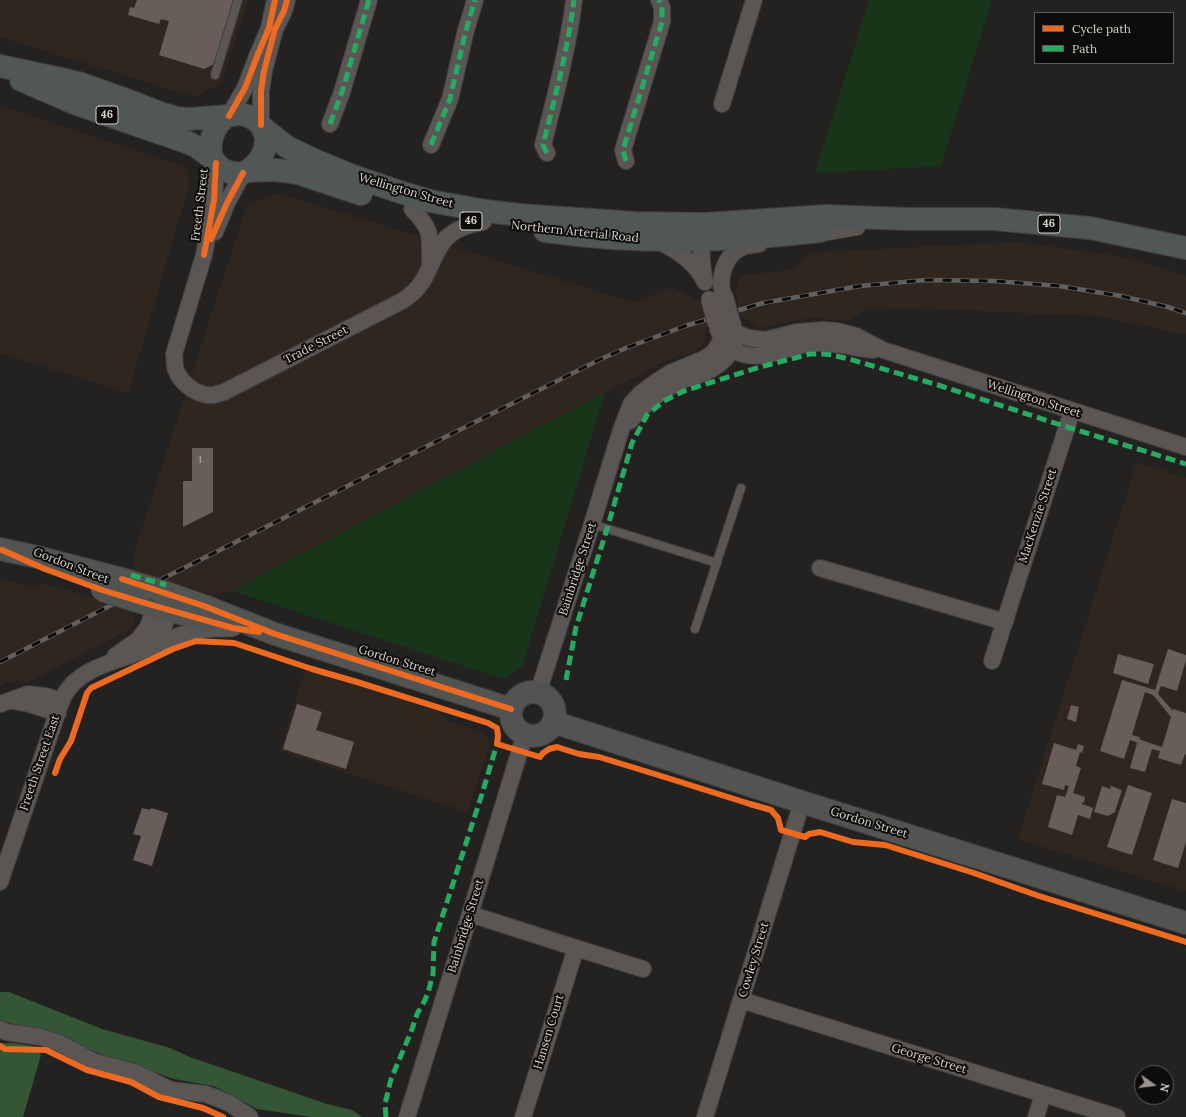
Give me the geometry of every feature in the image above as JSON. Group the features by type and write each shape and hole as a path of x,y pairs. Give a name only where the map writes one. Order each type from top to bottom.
{"main road":[{"name":"46","path":"0,66 82,84 160,114 177,118 190,119 238,114 254,118 262,127"},
{"name":"46","path":"0,70 74,103 189,143 197,147 227,171 236,173 245,172"},
{"path":"214,161 211,145 212,139 218,126 223,119 228,116"},
{"path":"245,172 256,165 263,154 266,140 262,127"},
{"name":"Wellington Street","path":"262,127 287,147 323,164 397,191 445,204 520,215 635,223 705,234"},
{"name":"Northern Arterial Road","path":"245,172 276,170 298,173 389,204 412,210 483,222 581,235 654,240 826,216 994,219 1090,228 1186,248"},
{"name":"Northern Arterial Road","path":"705,234 745,238 857,227 909,218"}],"street":[{"path":"228,116 245,88 269,28 275,0"},
{"path":"262,127 262,90 264,71 275,29 284,11 287,0"},
{"path":"330,124 342,92 369,0"},
{"path":"431,145 450,99 464,34 475,0"},
{"path":"547,153 543,145 560,78 572,20 574,0"},
{"path":"626,161 623,150 662,22 662,7 659,0"},
{"path":"722,104 754,0"},
{"name":"Freeth Street","path":"187,386 175,369 174,354 204,255 214,200 214,161"},
{"name":"Freeth Street","path":"204,255 227,203 245,172"},
{"name":"Trade Street","path":"412,210 422,219 429,232 430,266"},
{"name":"Trade Street","path":"187,386 208,395 215,395 224,392 402,301 415,290 422,281 440,246 452,233 470,225 483,222"},
{"path":"718,294 724,266 733,253 744,247 857,227"},
{"path":"705,234 702,262 705,282"},
{"path":"705,234 711,247 713,267 727,344"},
{"path":"654,240 667,245 688,260 696,268 705,282 718,294"},
{"path":"723,322 738,334 727,344"},
{"name":"Wellington Street","path":"738,334 749,338 765,340 797,332 823,330 837,331 856,336 883,350 1186,447"},
{"name":"Wellington Street","path":"727,344 742,355 752,356 765,355 814,343 833,343 872,350 883,350"},
{"name":"Bainbridge Street","path":"538,693 616,445 634,417 650,400 675,383 712,369 724,359 727,344"},
{"name":"MacKenzie Street","path":"992,661 1072,411"},
{"name":"Gordon Street","path":"1,549 122,579 157,600 233,628 275,634"},
{"name":"Gordon Street","path":"1,549 45,569 102,590 157,600 204,606 275,634 511,709"},
{"path":"820,568 1005,622"},
{"name":"Freeth Street East","path":"146,649 153,645 160,636 157,600"},
{"name":"Freeth Street East","path":"0,882 66,691 82,676 107,663 139,639 148,627 157,600"},
{"name":"Freeth Street East","path":"107,663 135,654 183,634 210,629 233,628"},
{"path":"532,692 538,693 547,698 553,706 553,722 544,732 531,736 519,732 512,721 511,709 513,703 521,695 532,692"},
{"path":"2,704 28,694 45,696 60,707"},
{"name":"Gordon Street","path":"553,722 1186,923"},
{"name":"Bainbridge Street","path":"407,1117 525,734"},
{"name":"Cowley Street","path":"705,1117 802,802"},
{"path":"470,914 642,969"},
{"name":"Hansen Court","path":"523,1117 576,948"},
{"name":"George Street","path":"741,1000 1117,1117"},
{"path":"0,1029 6,1032 41,1037 59,1043 95,1062 134,1072 171,1090 206,1094 229,1103 250,1117"},
{"path":"1036,1117 1043,1094"}],"lane":[{"path":"215,75 238,0"},
{"path":"696,629 740,488"},
{"path":"592,524 717,563"}],"shaded area":[{"path":"0,0 248,0 220,85 195,97 0,37"},
{"path":"0,106 185,167 189,176 188,188 128,393 0,353"},
{"path":"277,193 635,303 672,287 700,302 707,326 704,340 695,352 667,360 605,392 232,591 214,595 134,573 134,553 247,205"},
{"path":"1019,242 1130,258 1186,276 1186,335 1100,316 909,308 866,309 848,321 809,318 760,328 741,316 735,292 742,275 793,270 807,256 823,252"},
{"path":"1137,462 1186,478 1186,891 1018,839"},
{"path":"0,578 36,589 42,583 124,607 130,610 133,614 134,621 131,628 29,682 9,681 0,686"},
{"path":"305,670 436,711 448,721 482,731 487,738 489,745 468,812 280,751"}],"green space":[{"path":"869,0 992,0 941,166 815,173"},
{"path":"605,392 522,667 504,679 232,591"},
{"path":"0,992 9,992 102,1029 170,1048 190,1057 327,1104 352,1110 362,1117 312,1117 257,1109 214,1086 174,1079 101,1054 42,1030 0,1021"},
{"path":"0,1043 15,1043 33,1046 41,1055 23,1117 0,1117"}],"building":[{"path":"137,0 235,0 214,64 204,69 159,55 169,21 161,19 159,24 128,15 130,7 134,8"},
{"path":"192,448 213,448 213,512 183,527 183,481 192,481"},
{"path":"1168,649 1186,655 1186,660 1177,691 1161,686 1158,694 1173,711 1173,709 1186,713 1186,755 1185,754 1181,765 1158,758 1160,751 1152,749 1145,772 1130,768 1136,742 1130,740 1124,759 1100,751 1122,680 1155,690","holes":["1145,692 1153,695 1171,717 1162,747 1141,740 1139,737 1132,735"]},
{"path":"1118,654 1154,664 1148,684 1113,673"},
{"path":"297,704 322,712 316,730 354,742 346,769 283,749"},
{"path":"1071,705 1079,707 1076,722 1067,719"},
{"path":"1054,743 1076,750 1078,744 1084,746 1082,753 1080,752 1076,766 1081,768 1073,793 1085,797 1084,803 1082,802 1082,804 1093,808 1090,819 1078,815 1072,835 1048,827 1057,795 1065,797 1069,786 1065,785 1064,790 1042,784"},
{"path":"1128,785 1152,793 1132,855 1107,847"},
{"path":"1102,786 1110,789 1111,786 1122,790 1115,812 1108,816 1094,812"},
{"path":"1172,799 1186,803 1186,842 1178,868 1153,860"},
{"path":"142,808 150,810 151,808 168,813 152,866 133,860 141,836 133,834"}],"railway":[{"path":"0,662 601,359 685,326 763,303 860,286 926,280 995,281 1059,286 1121,296 1168,307 1186,313"}],"marked path":[{"path":"330,124 342,92 369,0"},
{"path":"431,145 450,99 465,34 475,0"},
{"path":"547,153 543,145 565,55 574,0"},
{"path":"626,161 623,150 662,22 662,7 659,0"},
{"path":"566,680 576,627 632,443 647,415 664,401 684,391 760,367 810,354 832,355 938,385 1186,464"},
{"path":"131,575 166,585"},
{"path":"386,1117 385,1104 391,1079 417,1014 428,993 433,974 434,942 497,744"}],"cycle path":[{"path":"229,116 245,88 269,28 275,0"},
{"path":"261,125 261,91 264,71 275,29 284,11 287,0"},
{"path":"204,255 214,200 216,163"},
{"path":"211,239 227,203 243,173"},
{"path":"2,550 45,569 102,590 233,628 259,632"},
{"path":"122,579 204,606 275,634 511,709"},
{"path":"55,773 60,759 71,741 87,693 91,688 173,649 196,641 234,643 312,669 488,723 497,728 497,744 540,757 549,749 557,747 579,754 599,757 771,810 778,818 781,830 805,837 809,834 820,832 853,842 885,845 974,873 1039,896 1186,942"},
{"path":"0,1046 5,1049 46,1050 87,1070 131,1082 159,1097 203,1108 223,1117"}]}
